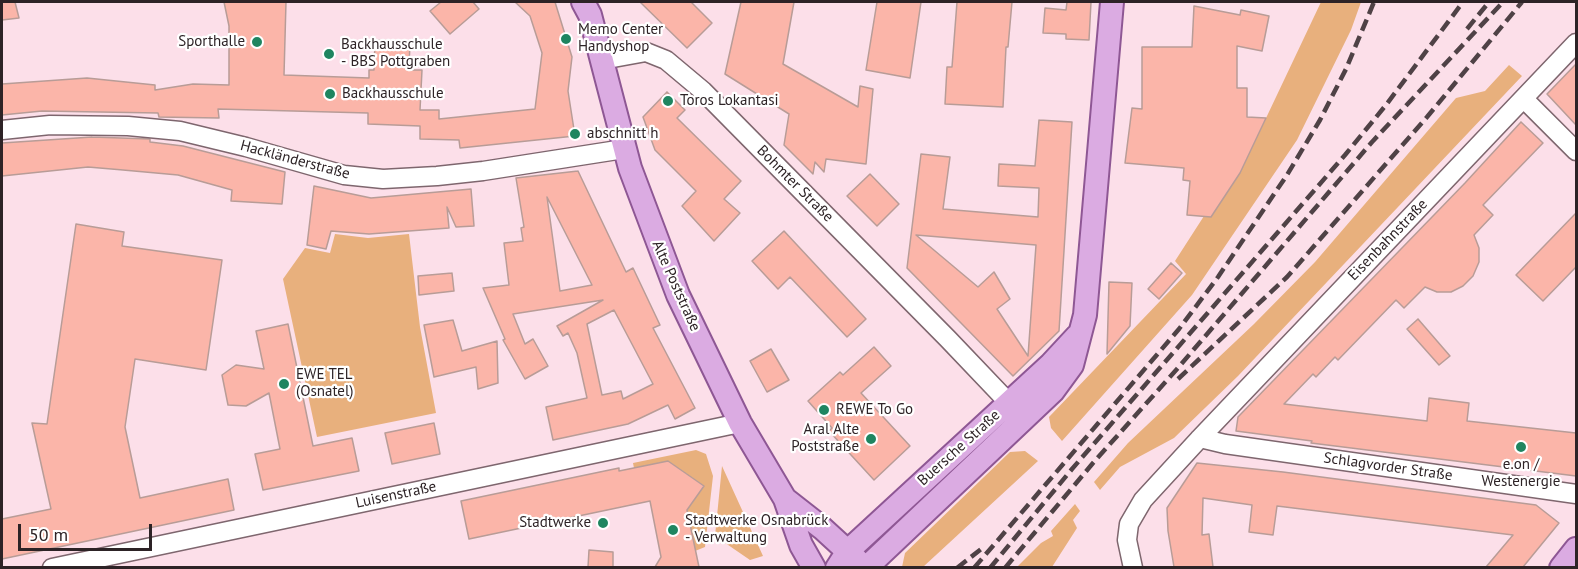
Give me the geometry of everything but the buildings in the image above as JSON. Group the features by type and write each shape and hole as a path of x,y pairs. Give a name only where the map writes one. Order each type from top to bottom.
{"main road":[{"path":"583,2 590,15 602,60"},
{"name":"Buersche Straße","path":"866,567 1053,391 1072,365 1082,330 1112,2"},
{"name":"Alte Poststraße","path":"602,60 624,149 647,219 678,296 740,423 785,499 801,545 814,567"},
{"name":"Buersche Straße","path":"842,559 1051,364 1082,330"},
{"name":"Alte Poststraße","path":"785,499 842,559 866,567"},
{"path":"1561,567 1576,549"}],"street":[{"name":"Eisenbahnstraße","path":"1133,567 1127,540 1129,524 1143,500 1576,43"},
{"name":"Bohmter Straße","path":"602,60 646,52 666,60 703,91 1009,403"},
{"path":"1524,99 1576,151"},
{"name":"Hackländerstraße","path":"2,130 50,125 128,126 180,131 344,175 383,179 483,171 624,149"},
{"name":"Luisenstraße","path":"52,567 740,423"},
{"name":"Schlagvorder Straße","path":"1200,438 1225,444 1576,494"}],"shaded area":[{"path":"1321,2 1361,2 1351,30 1297,140 1192,295 1062,441 1051,428 1049,417 1186,274 1175,261 1204,216 1240,173"},
{"path":"1509,65 1522,76 1238,376 1174,438 1120,467 1100,490 1094,482 1128,443 1254,324 1315,262 1456,98 1485,91"},
{"path":"335,234 368,238 409,234 420,327 436,413 317,437 283,279 305,248 330,253"},
{"path":"696,450 706,454 713,476 705,547 695,551 687,510 704,486 668,461 634,468 633,463"},
{"path":"1025,451 1038,461 923,567 902,567 905,553 1010,452"},
{"path":"722,466 763,556 750,560 715,536"},
{"path":"1075,504 1080,511 1073,520 1077,528 1052,567 1017,567 1041,543 1053,536 1051,531"}],"railway":[{"path":"974,568 1179,329 1218,277 1287,175 1320,120 1346,69 1374,2"},
{"path":"990,568 1072,469 1345,155 1386,105 1463,2"},
{"path":"1467,29 1489,2"},
{"path":"1005,568 1093,463 1372,142 1503,2"},
{"path":"1178,379 1287,277 1427,117 1522,2"},
{"path":"957,568 985,546"}],"place":[{"name":"Memo Center Handyshop","path":"566,39"},
{"name":"Sporthalle","path":"257,42"},
{"name":"Backhausschule - BBS Pottgraben","path":"329,54"},
{"name":"Backhausschule","path":"330,94"},
{"name":"Toros Lokantasi","path":"668,101"},
{"name":"abschnitt h","path":"575,134"},
{"name":"EWE TEL (Osnatel)","path":"284,384"},
{"name":"REWE To Go","path":"824,410"},
{"name":"Aral Alte Poststraße","path":"871,439"},
{"name":"e.on / Westenergie","path":"1521,447"},
{"name":"Stadtwerke","path":"603,523"},
{"name":"Stadtwerke Osnabrück - Verwaltung","path":"673,530"}]}
